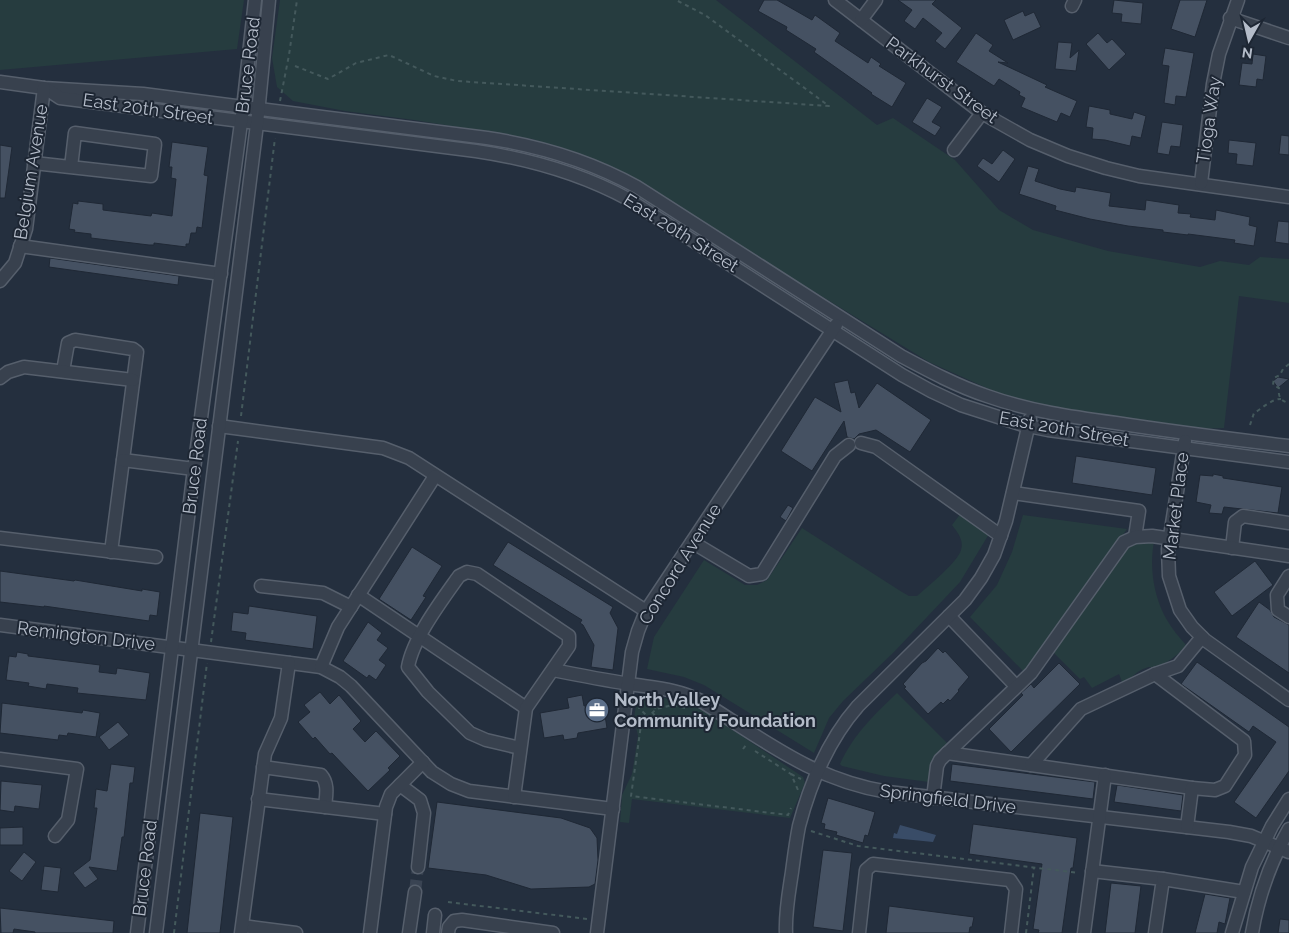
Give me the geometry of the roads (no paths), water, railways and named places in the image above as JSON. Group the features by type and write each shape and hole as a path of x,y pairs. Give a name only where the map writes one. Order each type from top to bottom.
{"street":[{"name":"Bruce Road","path":"137,933 194,469 243,108 255,0"},
{"name":"Bruce Road","path":"156,933 259,109 269,0"},
{"name":"Parkhurst Street","path":"835,0 982,113 1030,140 1068,156 1139,176 1201,183 1289,197"},
{"path":"861,20 876,0"},
{"name":"Tioga Way","path":"1201,183 1213,84 1219,54 1230,18 1238,0"},
{"path":"1230,18 1289,38"},
{"name":"East 20th Street","path":"0,82 44,88 143,94 506,141 536,147 583,162 637,187 901,356 943,378 988,397 1032,410 1076,418 1289,446"},
{"name":"East 20th Street","path":"44,88 60,98 508,156 530,161 573,174 613,191 640,206 902,375 931,391 976,411 1028,426 1184,443 1289,462"},
{"name":"Belgium Avenue","path":"0,281 15,263 26,229 44,88"},
{"path":"954,150 982,113"},
{"path":"34,163 151,176 155,144 75,133 71,166"},
{"path":"20,246 220,274"},
{"name":"Concord Avenue","path":"597,933 632,652 638,631 646,612 841,317"},
{"path":"63,371 68,342 74,340 133,349 137,352 111,552"},
{"path":"0,378 8,372 24,367 133,380"},
{"path":"786,933 786,916 799,828 806,800 818,772 836,736 850,715 965,600 981,578 994,555 1006,521 1032,410"},
{"path":"219,426 383,448 409,458 646,612"},
{"name":"East 20th Street","path":"1184,443 1228,444 1241,440"},
{"name":"Market Place","path":"1184,443 1169,540 1169,576 1180,610 1202,637 1289,700"},
{"path":"692,542 749,576 762,574 836,456 855,444 876,447 1001,536"},
{"path":"123,460 194,469"},
{"path":"435,476 338,627 321,667 340,677 351,686 432,772 451,784 469,791 613,809"},
{"path":"1013,493 1139,511 1135,537"},
{"path":"1232,548 1235,522 1243,516 1289,523"},
{"path":"933,798 937,766 947,753 1031,673 1124,542 1135,537 1152,536 1169,540 1289,556"},
{"path":"0,538 156,557"},
{"path":"514,797 526,708 569,646 569,636 478,574 467,572 459,576 419,636 408,667 428,692 470,733 486,740 520,748"},
{"path":"1289,576 1277,595 1278,610 1289,617"},
{"path":"260,586 323,593 351,607"},
{"path":"358,596 526,708"},
{"path":"949,616 1016,686"},
{"name":"Remington Drive","path":"0,625 321,667"},
{"path":"1031,765 1081,709 1155,674 1178,666 1202,637"},
{"path":"289,662 281,718 265,754 242,930 296,933"},
{"name":"Springfield Drive","path":"553,670 673,690 695,697 788,756 818,772 836,780 870,790 1229,832 1251,836 1284,850"},
{"path":"947,753 1192,788 1215,790 1225,786 1245,755 1244,741 1155,674"},
{"path":"0,759 77,769 68,820 55,836"},
{"path":"370,933 386,807 391,794 423,762"},
{"path":"263,767 321,776 325,780 326,785 325,807"},
{"path":"1084,933 1086,872 1099,817 1105,776"},
{"path":"400,785 420,800 424,813 418,867"},
{"path":"1187,827 1192,788"},
{"path":"258,799 385,814"},
{"path":"1232,933 1252,867 1264,841 1289,799"},
{"path":"1252,933 1260,894 1284,850 1289,829"},
{"path":"858,933 866,870 873,864 1010,880 1016,889 1011,933"},
{"path":"1086,872 1163,879 1244,892"},
{"path":"1155,933 1163,879"},
{"path":"409,933 415,892"},
{"path":"433,933 435,915"},
{"path":"448,933 449,927 454,921 462,920 553,933"}],"water":[{"path":"900,825 936,835 933,842 893,838 894,833 897,834"}],"tunnel":[{"path":"415,892 418,867"}],"place":[{"name":"North Valley Community Foundation","path":"597,710"}]}
